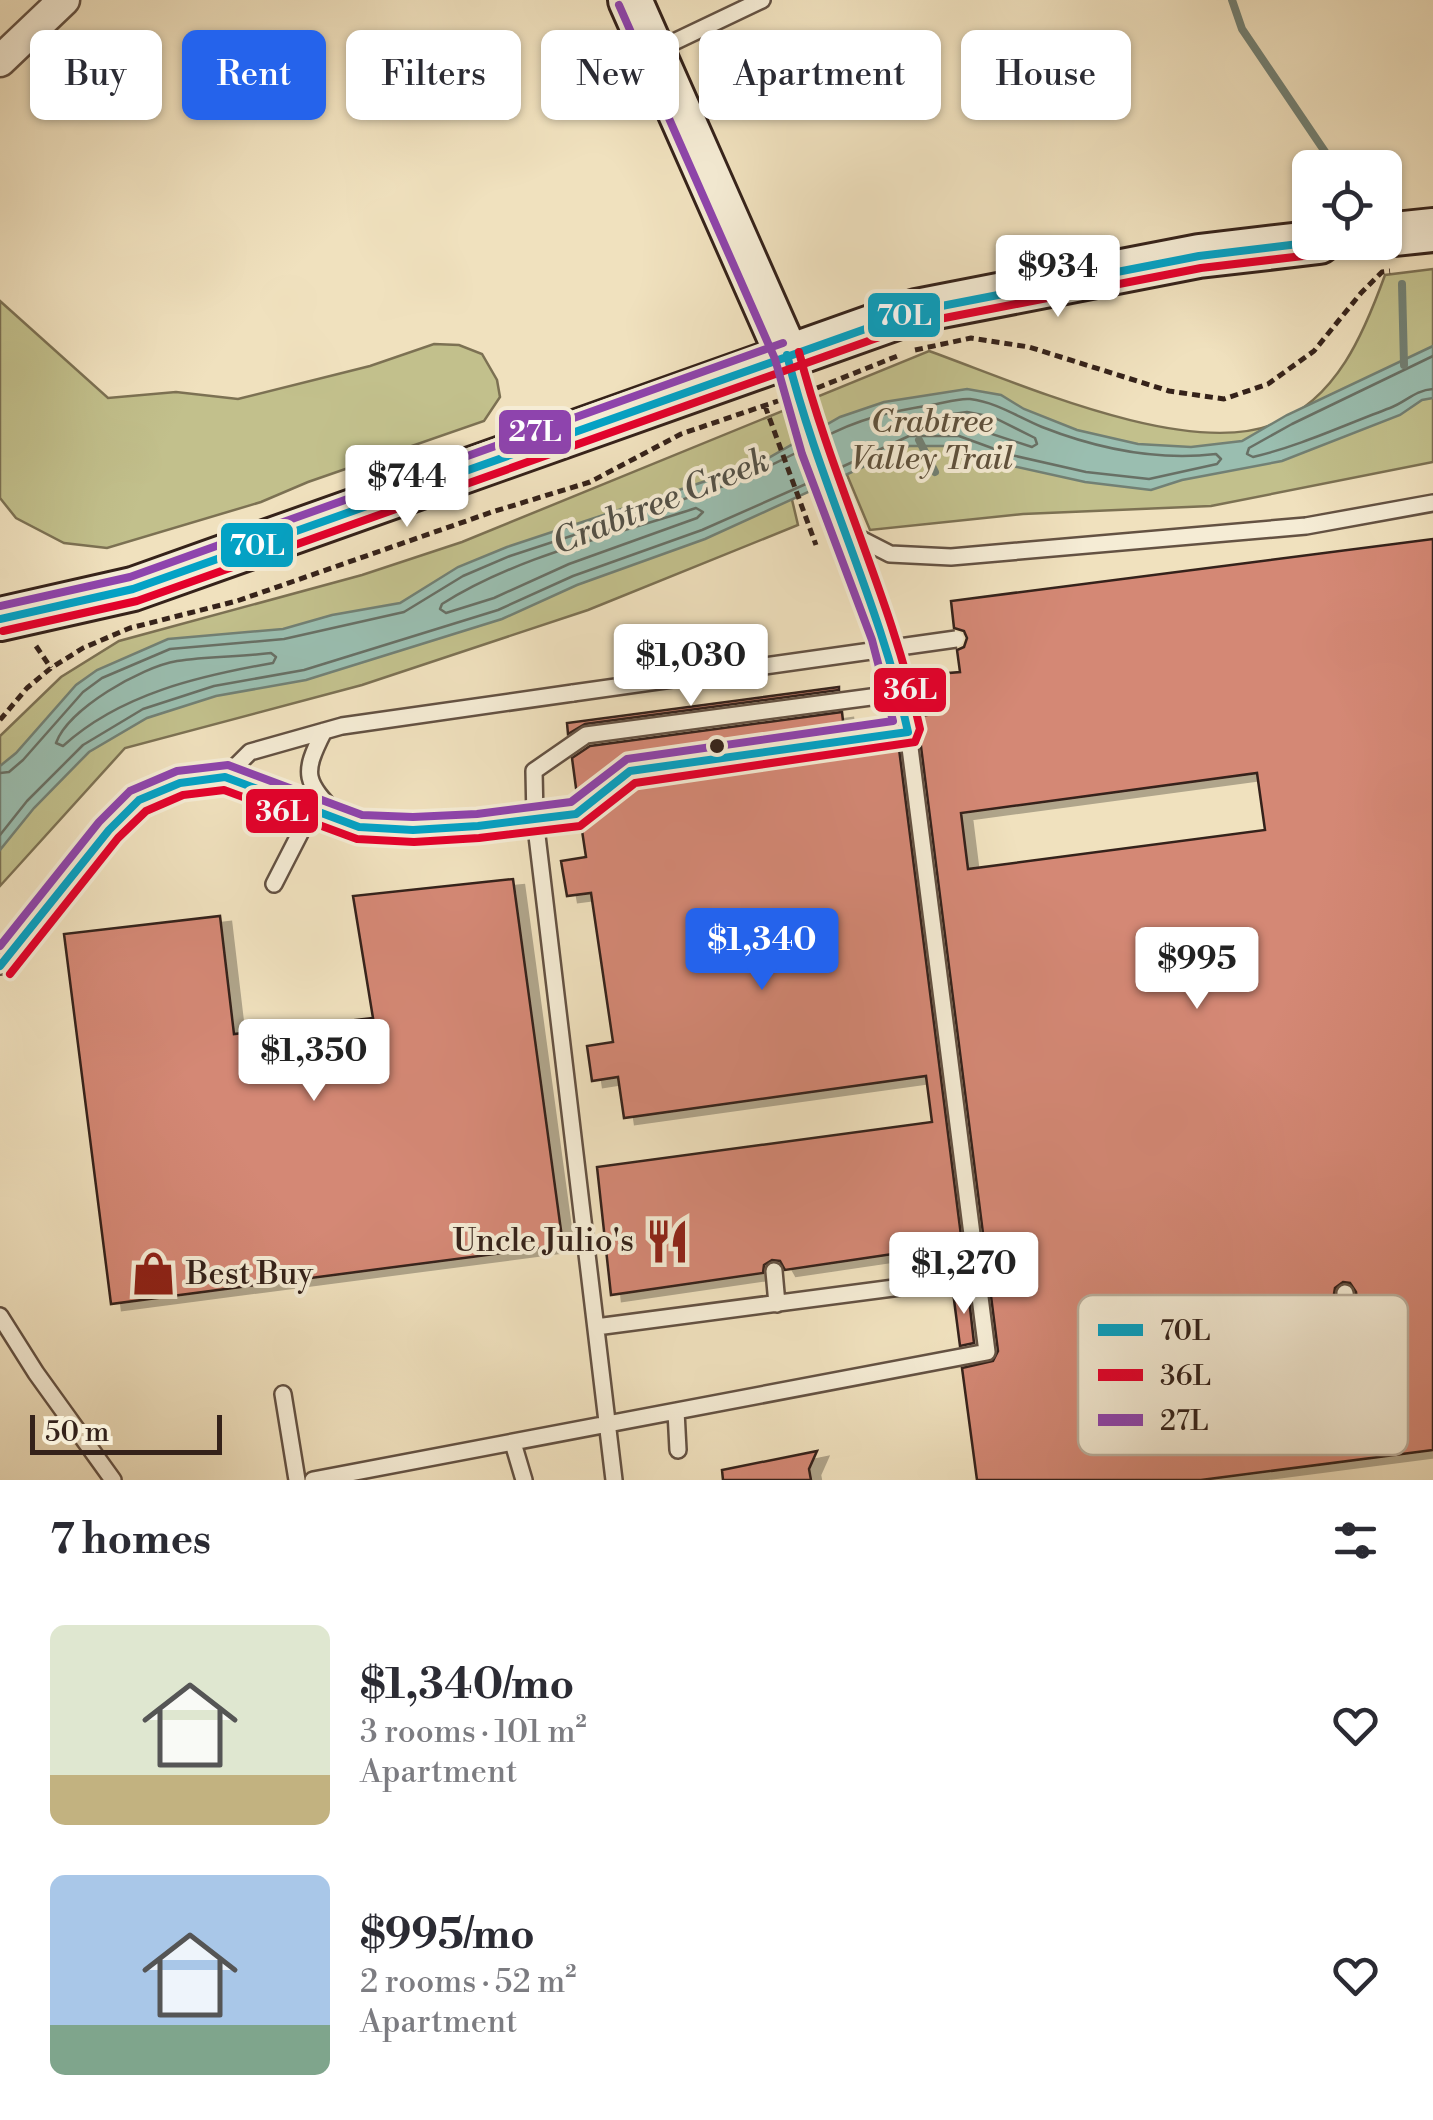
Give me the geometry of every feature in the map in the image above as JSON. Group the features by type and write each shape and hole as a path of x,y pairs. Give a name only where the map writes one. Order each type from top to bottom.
{"street":[{"path":"630,0 643,30"},
{"path":"0,60 48,5"},
{"path":"679,112 787,354"},
{"path":"1402,246 1433,230"},
{"path":"0,619 133,589 916,311 1199,256 1292,245"}],"lane":[{"path":"679,39 762,0"},
{"path":"787,354 795,395 870,598 905,714"},
{"path":"844,530 890,554 952,556 1306,526 1433,503"},
{"path":"225,777 250,752 342,726 956,639"},
{"path":"614,1480 535,819 534,771 586,735 901,693"},
{"path":"324,731 308,761 313,789 342,820"},
{"path":"313,1480 371,1475 514,1442 987,1352 908,732"},
{"path":"848,741 879,736"},
{"path":"0,974 5,960 109,830 140,800 180,783 225,777 359,827 414,830 576,814"},
{"path":"274,884 313,808"},
{"path":"774,1271 776,1304"},
{"path":"596,1328 977,1277"},
{"path":"1,1317 113,1480"},
{"path":"283,1394 297,1480"},
{"path":"676,1411 678,1450"},
{"path":"514,1442 524,1480"}],"path":[{"path":"824,386 913,350 971,338 1029,347 1169,391 1224,398 1268,384 1314,351 1382,272 1387,260"},
{"path":"0,720 26,688 51,668 83,648 130,628 237,600 590,482 682,434 765,406 816,545"},
{"path":"34,644 51,668"}],"green space":[{"name":"Crabtree Valley Trail","path":"1433,269 1433,462 1211,506 1023,514 870,530 845,470 789,487 798,525 588,610 362,685 125,748 0,886 0,736 61,677 119,641 362,575 462,542 929,351 1053,397 1149,424 1195,432 1237,432 1274,424 1296,413 1331,381 1357,341 1385,275"},
{"path":"0,301 108,398 176,392 238,399 370,366 434,344 459,345 482,354 497,380 500,397 484,421 261,502 107,548 64,543 16,518 0,498"}],"water":[{"name":"Crabtree Creek","path":"1433,346 1433,398 1422,400 1400,415 1282,461 1182,480 1151,490 1085,482 1008,465 957,446 909,446 705,539 577,585 502,619 306,680 216,696 147,718 89,752 34,808 0,850 0,766 76,685 97,670 168,639 283,629 332,615 400,603 458,567 736,471 770,457 840,417 884,402 967,389 1001,395 1024,409 1077,430 1138,444 1191,447 1242,441 1287,415"}],"building":[{"path":"1433,539 1433,1450 1408,1453 1408,1295 1356,1295 1350,1283 1343,1282 1335,1288 1334,1295 1078,1295 1078,1455 1394,1455 1201,1480 977,1480 962,1368 993,1361 998,1351 919,731 913,722 916,717 943,712 937,674 960,672 957,650 964,647 967,638 964,631 954,628 951,601","holes":["1257,773 1265,830 968,869 961,813"]},
{"path":"839,687 585,724 568,734 567,723"},
{"path":"842,712 844,730 896,720 900,724 897,733 965,1267 950,1269 947,1246 785,1270 780,1261 772,1260 764,1265 763,1273 611,1295 597,1167 932,1122 926,1076 624,1118 618,1077 592,1081 587,1046 613,1042 591,893 567,896 561,861 586,857 581,824 587,812 578,803 572,758 590,746","holes":["882,725 890,733 885,745 850,752 839,747 837,738 842,732"]},
{"path":"513,879 563,1245 111,1304 64,934 220,916 234,1034 373,1018 353,896"},
{"path":"968,1290 974,1343 960,1346 953,1292"},
{"path":"817,1451 809,1469 811,1480 723,1480 722,1470"}],"waterway":[{"path":"1232,0 1242,29 1324,150"},
{"path":"1402,284 1404,365"},
{"path":"919,440 935,472"}],"transit line":[{"name":"27L","path":"0,946 99,822 130,791 177,771 228,765 362,815 477,814 571,802 627,759 893,721 872,640 802,454 775,359 619,5"},
{"name":"70L","path":"0,619 133,589 916,311 1199,256 1292,245"},
{"name":"36L","path":"3,631 137,601 919,323 1201,268 1292,257"},
{"name":"27L","path":"0,606 130,577 783,343"},
{"name":"36L","path":"10,974 118,838 146,811 183,795 224,790 357,839 414,842 479,838 580,826 635,783 915,742 920,729 894,633 799,352"},
{"name":"70L","path":"0,966 109,830 139,800 180,783 225,777 359,827 413,830 478,826 576,814 630,771 908,732 882,636 815,450 787,355"}],"place":[{"name":"Uncle Julio's","path":"667,1241"},
{"name":"Best Buy","path":"153,1274"}]}
